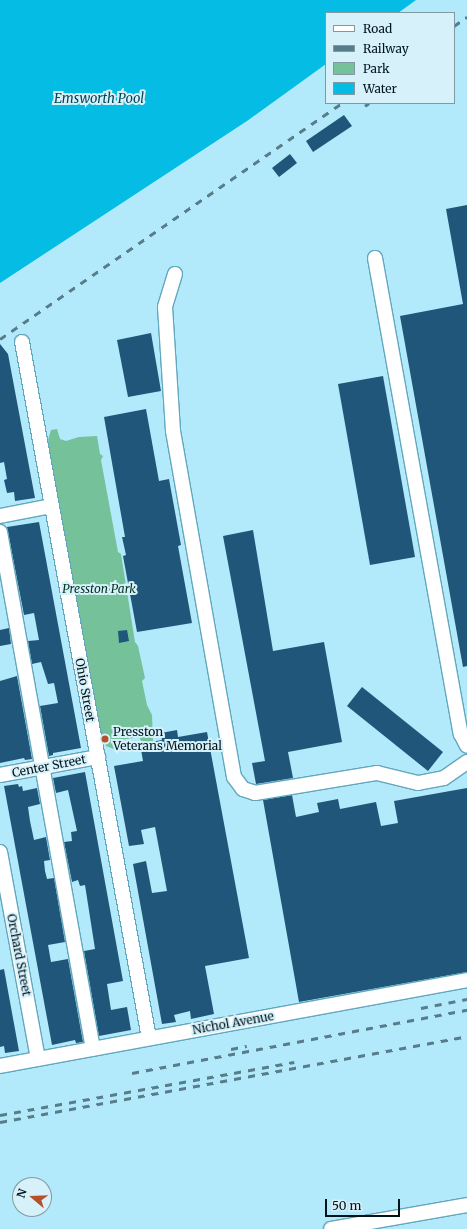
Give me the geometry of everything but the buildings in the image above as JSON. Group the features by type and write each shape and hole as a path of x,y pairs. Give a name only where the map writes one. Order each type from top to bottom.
{"street":[{"path":"375,258 461,734 467,746"},
{"path":"175,274 165,307 173,431 234,777 243,789 255,793 377,773 418,783 444,778 467,762"},
{"name":"Ohio Street","path":"22,342 149,1038"},
{"path":"0,516 52,506"},
{"path":"0,532 93,1049"},
{"name":"Center Street","path":"0,775 98,757"},
{"name":"Orchard Street","path":"0,852 38,1059"},
{"name":"Nichol Avenue","path":"0,1066 467,980"},
{"path":"331,1229 467,1205"}],"green space":[{"name":"Presston Park","path":"57,429 60,439 66,441 79,437 97,436 100,454 103,456 101,460 118,552 121,554 135,642 138,646 145,678 142,681 147,705 152,715 153,742 143,744 139,737 120,740 120,745 114,749 106,746 105,743 102,744 47,444 49,444 48,440 51,430"}],"water":[{"name":"Emsworth Pool","path":"0,0 416,0 399,12 325,12 325,65 247,121 0,283"}],"railway":[{"path":"455,25 467,17"},
{"path":"0,339 341,104"},
{"path":"421,1008 467,999"},
{"path":"132,1073 467,1010"},
{"path":"0,1122 467,1036"},
{"path":"231,1049 247,1046"},
{"path":"0,1115 294,1062"}],"place":[{"name":"Presston Veterans Memorial","path":"105,739"}]}
